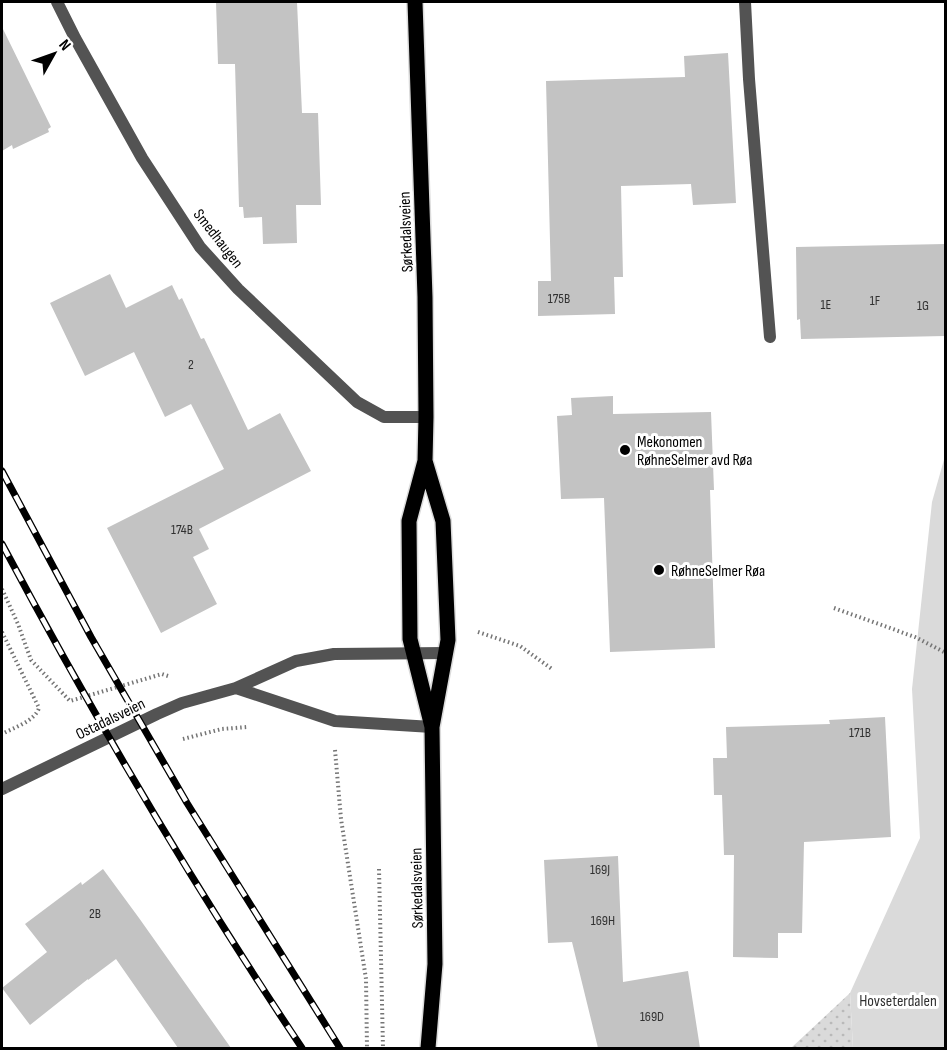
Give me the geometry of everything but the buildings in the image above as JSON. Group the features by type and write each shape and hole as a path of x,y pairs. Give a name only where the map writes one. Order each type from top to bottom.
{"main road":[{"name":"Sørkedalsveien","path":"415,2 425,297 426,417 425,461 410,521 408,561 410,639 432,727"},
{"name":"Sørkedalsveien","path":"425,461 442,521 448,640 432,727 435,964 428,1048"}],"street":[{"name":"Smedhaugen","path":"57,2 142,158 201,247 231,281 357,402 384,417 426,417"},
{"path":"745,2 770,338"},
{"name":"Ostadalsveien","path":"2,789 158,714 191,700 236,688 296,660 334,654 446,653"},
{"path":"236,688 334,721 432,727"}],"path":[{"path":"2,589 31,660 70,701 162,674 170,676"},
{"path":"834,608 915,637 945,653"},
{"path":"472,629 520,646 552,669"},
{"path":"2,632 39,708 38,713 31,718 2,734"},
{"path":"174,741 199,734 247,727"},
{"path":"334,743 341,819 366,979 367,1048"},
{"path":"379,869 383,1048"}],"green space":[{"name":"Hovseterdalen","path":"945,456 945,1048 853,1048 850,993 920,838 912,689 932,502"},
{"path":"850,993 853,1048 791,1048"}],"railway":[{"path":"2,471 91,637 187,803 340,1048"},
{"path":"2,544 72,673 183,863 302,1048"}],"place":[{"name":"Mekonomen RøhneSelmer avd Røa","path":"625,450"},
{"name":"RøhneSelmer Røa","path":"659,570"}]}
